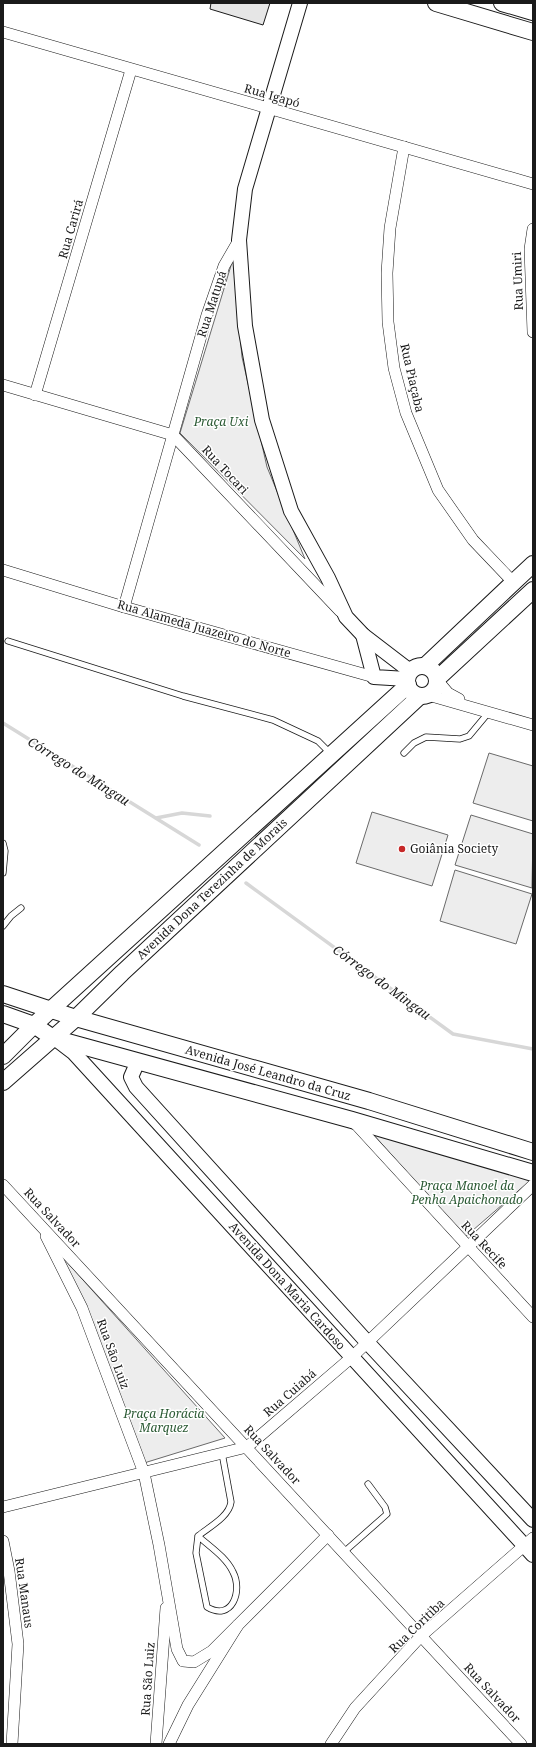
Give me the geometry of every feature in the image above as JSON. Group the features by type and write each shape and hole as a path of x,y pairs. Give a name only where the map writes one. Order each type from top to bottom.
{"main road":[{"path":"436,3 533,32"},
{"path":"502,3 533,12"},
{"path":"425,666 533,564"},
{"path":"437,679 433,671 425,666 417,666 414,685 435,689 437,679 533,590"},
{"name":"Avenida Dona Terezinha de Morais","path":"3,1056 34,1025 332,755 414,685"},
{"name":"Avenida Dona Terezinha de Morais","path":"3,1082 76,1018 414,685"},
{"name":"Avenida José Leandro da Cruz","path":"3,994 76,1018 369,1101 533,1152"},
{"path":"3,1014 34,1025"},
{"name":"Avenida Dona Maria Cardoso","path":"34,1025 53,1038"},
{"name":"Avenida José Leandro da Cruz","path":"53,1038 352,1120 533,1174"}],"street":[{"name":"Rua Matupá","path":"124,607 217,284 224,266 238,240 245,189 300,3"},
{"name":"Rua Igapó","path":"3,32 131,70 533,184"},
{"name":"Rua Carirá","path":"35,394 131,70"},
{"name":"Rua Piaçaba","path":"404,147 390,228 387,273 388,322 394,368 406,413 438,490 473,540 513,582"},
{"name":"Rua Umiri","path":"533,229 530,249 533,332"},
{"path":"238,240 245,326 262,420 291,511 328,578 346,617 414,685 476,708 533,725"},
{"path":"3,385 174,435"},
{"name":"Rua Tocari","path":"174,435 346,617"},
{"name":"Rua Alameda Juazeiro do Norte","path":"3,570 124,607 374,677 414,685"},
{"path":"363,634 374,677"},
{"path":"437,679 448,694 476,708"},
{"name":"Avenida Dona Maria Cardoso","path":"53,1038 74,1053 352,1357 530,1546"},
{"name":"Avenida Dona Maria Cardoso","path":"138,1061 131,1077 136,1087 367,1342 533,1520"},
{"name":"Rua Recife","path":"352,1120 533,1317"},
{"name":"Rua Salvador","path":"3,1185 344,1552 517,1742"},
{"name":"Rua Cuiabá","path":"3,1507 247,1447 352,1357 467,1246 533,1185"},
{"name":"Rua São Luiz","path":"40,1224 82,1308 144,1473 160,1545 177,1649 182,1661 194,1662 212,1651 328,1535"},
{"name":"Rua Manaus","path":"3,1541 10,1571 18,1644 12,1744"},
{"name":"Rua Coritiba","path":"331,1744 355,1708 421,1636 530,1546"},
{"name":"Rua São Luiz","path":"156,1744 167,1592"},
{"name":"Rua São Luiz","path":"168,1744 188,1705 238,1625"}],"lane":[{"path":"8,641 183,696 274,720 318,741 332,755"},
{"path":"404,753 414,743 426,737 460,739 469,736 489,712"},
{"path":"3,843 5,851 3,874"},
{"path":"3,926 11,916 21,908"},
{"path":"198,1536 220,1555 234,1572 237,1593 232,1605 222,1612 215,1612 207,1607 196,1553 198,1536 226,1515 230,1510 231,1502 222,1453"},
{"path":"344,1552 387,1514 385,1507 368,1484"}],"shaded area":[{"name":"Praça Uxi","path":"233,259 242,357 267,467 305,559 180,433"},
{"path":"489,753 533,766 533,821 473,803"},
{"name":"Goiânia Society","path":"372,812 448,835 432,886 356,863"},
{"path":"471,815 533,834 532,888 455,865"},
{"path":"455,870 532,894 516,944 440,921"},
{"name":"Praça Manoel da Penha Apaichonado","path":"373,1134 532,1179 465,1237"},
{"name":"Praça Horácia Marquez","path":"57,1251 225,1438 144,1463"}],"building":[{"path":"211,3 270,3 263,25 210,9"}],"waterway":[{"name":"Córrego do Mingau","path":"3,723 199,845"},
{"name":"Córrego do Mingau","path":"156,818 182,813 210,816"},
{"name":"Córrego do Mingau","path":"246,883 453,1034 533,1049"}],"place":[{"name":"Goiânia Society","path":"402,849"}]}
